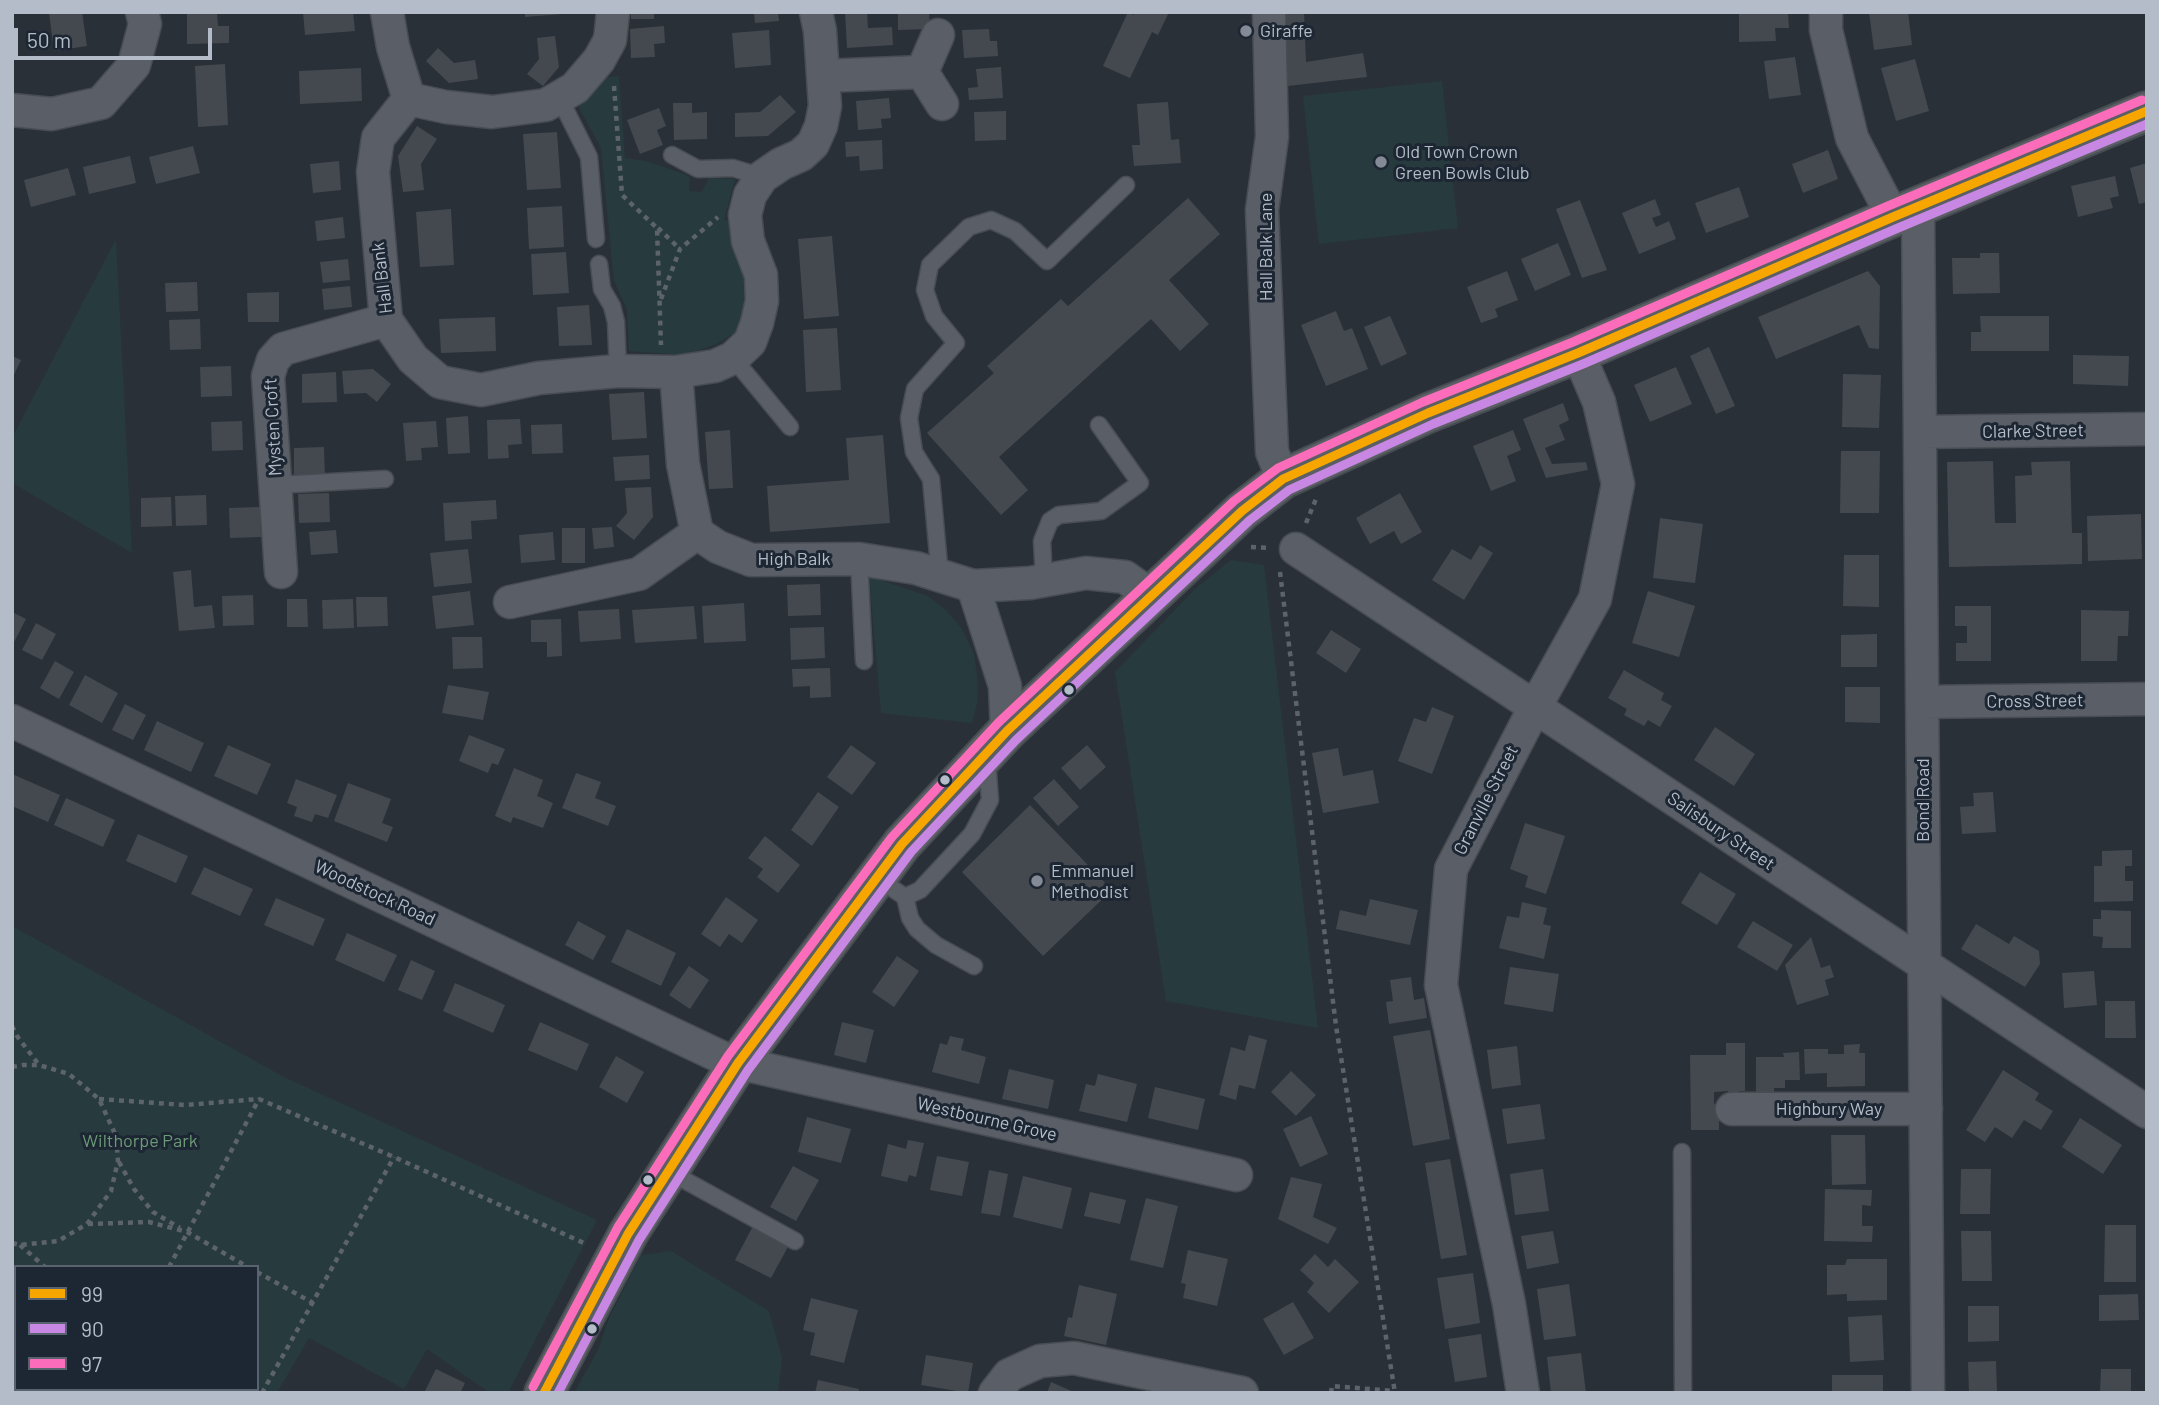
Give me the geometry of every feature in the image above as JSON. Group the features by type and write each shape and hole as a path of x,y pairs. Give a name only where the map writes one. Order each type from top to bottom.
{"highway":[{"path":"544,1393 628,1234 737,1063 891,887 902,844 997,742 1242,511 1283,479 1429,412 1578,353 2147,111"}],"street":[{"path":"12,110 52,114 102,103 134,65 145,24 142,12"},
{"path":"387,12 393,47 409,99 446,107 492,112 546,105 575,88 598,60 612,26"},
{"path":"733,358 750,342 762,301 761,275 748,241 745,215 756,186 780,164 800,155 813,144 821,126 825,106 820,31 816,12"},
{"name":"Hall Balk Lane","path":"1269,12 1272,137 1262,210 1272,452 1283,479"},
{"path":"1826,12 1826,30 1853,138 1905,212"},
{"path":"922,72 938,35"},
{"path":"823,76 922,72"},
{"path":"922,72 942,104"},
{"name":"Hall Bank","path":"409,99 378,138 373,172 386,320 413,359 440,382 481,390 539,378 715,366 733,358"},
{"name":"Bond Road","path":"1905,212 1920,432 1928,1393"},
{"name":"Mysten Croft","path":"281,572 268,376 273,360 284,349 386,320"},
{"name":"Granville Street","path":"1522,1393 1509,1304 1441,985 1451,869 1595,598 1618,484 1599,402 1578,353"},
{"path":"510,602 639,574 697,533 669,371"},
{"name":"Clarke Street","path":"1920,432 2147,429"},
{"name":"High Balk","path":"697,533 718,547 751,560 859,559 916,568 973,586 1044,581 1086,573 1125,577 1150,595"},
{"name":"Salisbury Street","path":"1288,557 1535,707 2147,1112"},
{"path":"973,586 1005,685 997,742"},
{"name":"Cross Street","path":"1922,702 2147,699"},
{"name":"Woodstock Road","path":"12,721 737,1063"},
{"name":"Westbourne Grove","path":"737,1063 1236,1175"},
{"name":"Highbury Way","path":"1732,1109 1926,1108"},
{"path":"995,1393 1009,1375 1040,1361 1074,1358 1242,1393"}],"lane":[{"path":"559,97 589,158 596,239"},
{"path":"672,155 698,169 733,168 756,186"},
{"path":"940,576 931,479 914,452 909,418 915,389 956,343 934,316 925,290 930,265 969,227 991,220 1015,231 1047,261 1126,185"},
{"path":"599,264 602,289 612,306 616,322 618,371"},
{"path":"733,358 790,427"},
{"path":"1044,581 1042,541 1051,521 1059,515 1101,511 1140,482 1099,425"},
{"path":"276,485 385,479"},
{"path":"859,559 864,661"},
{"path":"891,887 918,929 936,945 974,966"},
{"path":"1682,1152 1683,1393"},
{"path":"668,1171 795,1241"}],"path":[{"path":"612,26 622,195 680,249"},
{"path":"660,303 680,249 709,222 756,186"},
{"path":"657,228 660,303 669,371"},
{"path":"1288,557 1336,1026 1394,1392 1332,1386 1331,1393"},
{"path":"12,1026 39,1065"},
{"path":"12,1068 39,1065 69,1074 99,1099 116,1136 118,1161 111,1191 87,1224 58,1241 20,1245 12,1243"},
{"path":"99,1099 185,1105 259,1099 616,1257"},
{"path":"170,1265 259,1099"},
{"path":"262,1393 394,1157"},
{"path":"118,1161 134,1189 153,1212 245,1265"},
{"path":"87,1224 149,1222 187,1232"},
{"path":"20,1245 44,1265"},
{"path":"259,1273 313,1303"}],"green space":[{"path":"619,76 625,158 646,161 690,177 689,191 702,192 709,178 735,179 724,220 730,220 738,253 748,277 746,316 735,333 716,344 686,355 629,351 627,309 614,281 601,148 577,104 592,79"},
{"name":"Old Town Crown Green Bowls Club","path":"1442,81 1458,228 1319,244 1303,96"},
{"path":"116,239 132,553 12,483 12,438"},
{"path":"1231,560 1264,565 1318,1028 1166,1001 1115,672 1195,589"},
{"path":"869,576 928,596 946,610 962,629 974,654 978,682 977,704 972,723 881,713"},
{"name":"Wilthorpe Park","path":"12,926 284,1077 597,1220 508,1393 490,1393 427,1349 404,1389 309,1338 277,1393 92,1391 259,1391 259,1265 14,1265 14,1348"},
{"path":"671,1251 769,1311 782,1358 778,1393 574,1393 598,1350 610,1316 641,1255"}],"building":[{"path":"49,12 82,12 87,46 54,51"},
{"path":"187,12 217,12 218,26 229,26 229,43 187,44"},
{"path":"303,12 353,12 355,31 305,35"},
{"path":"525,12 562,12 562,14 525,17"},
{"path":"631,12 654,12 654,19 631,19"},
{"path":"754,12 778,12 779,21 755,23"},
{"path":"845,12 867,12 868,28 892,27 893,45 847,48"},
{"path":"898,12 929,12 930,29 898,30"},
{"path":"1128,12 1134,15 1135,12 1169,12 1158,35 1152,32 1130,78 1103,66"},
{"path":"1284,12 1304,12 1306,62 1363,53 1367,77 1288,86"},
{"path":"1739,12 1788,12 1789,28 1775,28 1776,41 1739,42"},
{"path":"1869,12 1908,12 1912,45 1874,50"},
{"path":"664,26 665,43 654,44 655,57 631,58 630,29"},
{"path":"989,29 990,41 997,41 998,56 964,58 962,30"},
{"path":"769,30 771,65 735,68 732,33"},
{"path":"555,36 559,67 543,86 527,74 539,59 537,38"},
{"path":"438,48 454,63 475,60 478,79 449,83 426,61"},
{"path":"1795,57 1801,95 1769,99 1764,61"},
{"path":"1915,59 1929,111 1896,121 1881,68"},
{"path":"225,64 228,125 198,127 195,66"},
{"path":"1001,67 1003,98 969,100 968,88 978,87 976,69"},
{"path":"361,68 362,101 300,104 299,71"},
{"path":"780,95 796,112 768,136 735,137 735,113 760,112"},
{"path":"889,98 891,118 881,119 882,128 858,130 856,101"},
{"path":"1168,102 1171,140 1179,139 1181,163 1134,166 1132,145 1140,145 1137,104"},
{"path":"673,103 692,103 692,113 707,112 707,139 674,140"},
{"path":"659,108 666,126 657,130 663,145 640,154 627,120"},
{"path":"1006,111 1006,140 975,141 974,112"},
{"path":"417,126 437,139 421,164 424,190 403,192 398,156"},
{"path":"557,132 561,188 527,190 523,134"},
{"path":"882,140 883,169 860,171 859,156 846,157 845,142"},
{"path":"193,146 200,173 156,184 149,157"},
{"path":"1828,150 1838,179 1803,193 1792,164"},
{"path":"130,156 136,183 89,194 83,167"},
{"path":"339,161 341,190 313,193 310,164"},
{"path":"2147,163 2147,202 2139,204 2130,168"},
{"path":"68,168 76,195 31,207 24,180"},
{"path":"2115,176 2119,196 2110,198 2113,208 2078,217 2071,186"},
{"path":"1739,187 1749,217 1706,233 1695,203"},
{"path":"1188,198 1220,234 1169,280 1209,324 1180,351 1151,319 999,457 1028,490 1001,515 927,433 994,373 987,366 1061,299 1068,306"},
{"path":"1655,199 1661,215 1652,218 1656,227 1669,221 1676,239 1639,254 1622,213"},
{"path":"1580,200 1607,270 1582,278 1556,209"},
{"path":"562,206 564,247 529,249 527,208"},
{"path":"451,209 454,265 420,267 416,212"},
{"path":"343,217 345,238 317,241 315,221"},
{"path":"832,236 839,316 804,319 798,239"},
{"path":"1558,243 1571,275 1535,291 1521,259"},
{"path":"566,252 569,293 533,295 531,254"},
{"path":"1980,253 1999,253 2000,293 1953,294 1952,258 1980,258"},
{"path":"348,259 350,280 323,283 320,262"},
{"path":"1507,271 1518,300 1495,309 1498,317 1481,323 1467,287"},
{"path":"1868,271 1880,286 1879,349 1869,348 1859,325 1776,359 1758,317"},
{"path":"197,282 198,311 166,312 165,283"},
{"path":"350,286 352,307 324,310 322,289"},
{"path":"279,292 279,322 248,322 247,293"},
{"path":"589,305 592,345 559,346 557,307"},
{"path":"1336,311 1344,331 1352,328 1368,369 1326,386 1301,325"},
{"path":"1390,316 1407,354 1381,366 1364,327"},
{"path":"1980,316 2049,316 2049,351 1971,351 1971,332 1981,332"},
{"path":"495,317 496,351 441,353 439,319"},
{"path":"200,319 201,349 170,350 169,320"},
{"path":"837,328 841,390 806,392 803,330"},
{"path":"1709,347 1735,406 1716,414 1690,356"},
{"path":"2073,355 2129,356 2128,386 2073,384"},
{"path":"12,356 21,360 12,379"},
{"path":"231,366 232,396 201,397 200,367"},
{"path":"1676,367 1692,404 1650,422 1634,385"},
{"path":"373,369 391,384 377,402 366,393 344,394 342,371"},
{"path":"336,372 337,402 302,403 302,374"},
{"path":"1843,374 1881,375 1879,428 1842,427"},
{"path":"644,392 647,438 612,440 609,394"},
{"path":"1563,403 1569,420 1559,425 1565,440 1545,448 1552,464 1586,462 1588,470 1546,478 1523,419"},
{"path":"468,416 470,453 448,454 446,418"},
{"path":"520,419 522,444 508,445 509,458 488,459 487,420"},
{"path":"242,421 243,450 212,451 211,422"},
{"path":"436,421 438,447 421,448 422,460 406,461 403,423"},
{"path":"562,424 563,453 532,454 531,425"},
{"path":"730,430 733,488 709,489 705,432"},
{"path":"1513,430 1521,450 1507,456 1516,481 1491,491 1473,446"},
{"path":"883,435 890,523 770,532 767,486 849,480 846,438"},
{"path":"324,447 325,477 294,477 294,448"},
{"path":"1841,451 1880,451 1879,513 1840,513"},
{"path":"649,455 650,479 615,481 613,457"},
{"path":"1993,461 1995,523 2016,523 2015,476 2032,475 2031,462 2070,461 2072,533 2082,533 2082,564 1949,567 1947,462"},
{"path":"651,487 653,517 634,540 616,526 627,513 625,488"},
{"path":"329,493 330,522 299,523 298,494"},
{"path":"1400,493 1422,532 1401,544 1394,531 1370,544 1356,518"},
{"path":"206,495 207,525 176,526 175,496"},
{"path":"171,497 172,526 141,527 141,498"},
{"path":"496,500 497,519 471,521 472,539 445,541 443,503"},
{"path":"260,507 261,537 230,538 229,508"},
{"path":"2141,514 2142,559 2088,561 2087,516"},
{"path":"1660,518 1703,524 1695,583 1653,578"},
{"path":"612,527 614,547 594,549 592,528"},
{"path":"562,528 585,528 585,563 562,563"},
{"path":"336,530 338,553 311,555 309,532"},
{"path":"553,532 555,560 521,563 519,535"},
{"path":"1480,545 1493,553 1464,600 1432,580 1452,549 1471,560"},
{"path":"468,549 472,583 434,587 430,553"},
{"path":"1844,555 1879,555 1879,607 1843,606"},
{"path":"191,570 194,607 212,605 215,628 179,631 173,572"},
{"path":"820,584 821,615 788,616 787,585"},
{"path":"470,591 474,625 436,629 432,596"},
{"path":"1648,591 1695,606 1679,657 1632,643"},
{"path":"253,595 254,625 223,626 222,596"},
{"path":"356,597 387,597 388,626 357,627"},
{"path":"287,599 307,599 308,627 287,627"},
{"path":"353,599 354,628 323,629 322,600"},
{"path":"744,603 746,641 704,643 702,606"},
{"path":"694,606 697,639 635,643 632,610"},
{"path":"1955,606 1991,606 1991,661 1956,661 1956,643 1967,643 1967,626 1955,626"},
{"path":"619,609 621,639 580,642 578,611"},
{"path":"2081,610 2129,611 2128,636 2118,636 2117,661 2081,661"},
{"path":"12,612 26,619 12,646"},
{"path":"561,619 562,656 547,657 547,642 531,642 531,620"},
{"path":"36,623 56,634 42,660 22,650"},
{"path":"824,627 825,658 791,660 790,628"},
{"path":"1331,630 1361,649 1346,673 1316,653"},
{"path":"1877,634 1877,667 1841,667 1841,635"},
{"path":"452,637 482,637 483,668 453,669"},
{"path":"55,661 74,672 59,699 40,688"},
{"path":"830,668 831,697 810,698 810,686 793,687 792,669"},
{"path":"1624,670 1664,693 1661,700 1672,706 1660,727 1648,720 1644,726 1624,715 1627,709 1608,698"},
{"path":"85,675 118,693 102,723 69,705"},
{"path":"448,685 489,692 483,720 442,713"},
{"path":"1845,687 1880,687 1880,723 1845,722"},
{"path":"125,704 146,715 133,740 112,730"},
{"path":"1432,707 1454,716 1432,774 1398,761 1414,718 1426,722"},
{"path":"157,721 204,743 191,772 144,750"},
{"path":"1715,727 1755,754 1734,786 1694,760"},
{"path":"469,735 505,749 498,765 492,763 488,773 459,761"},
{"path":"228,745 271,764 257,795 214,776"},
{"path":"851,745 876,763 852,795 827,777"},
{"path":"1087,745 1106,767 1080,790 1061,768"},
{"path":"1338,748 1343,776 1373,770 1379,803 1323,813 1312,753"},
{"path":"514,768 543,780 537,796 553,803 543,828 513,817 511,823 495,816"},
{"path":"576,773 601,782 595,798 616,806 608,826 562,808"},
{"path":"12,774 60,795 48,822 12,806"},
{"path":"296,779 337,795 328,818 315,814 312,822 294,816 297,807 287,803"},
{"path":"1054,779 1079,807 1058,826 1033,798"},
{"path":"348,783 391,799 382,823 393,827 387,842 334,821"},
{"path":"818,792 839,807 812,846 791,830"},
{"path":"1993,792 1996,832 1962,834 1960,807 1974,806 1973,793"},
{"path":"66,798 115,820 103,847 54,825"},
{"name":"Emmanuel Methodist","path":"1030,805 1112,890 1043,956 962,872"},
{"path":"1525,823 1565,836 1546,894 1525,887 1528,876 1510,869"},
{"path":"138,834 188,856 176,883 126,861"},
{"path":"765,836 800,865 778,893 757,877 763,869 748,858"},
{"path":"2132,850 2132,866 2125,866 2125,881 2133,881 2133,901 2094,902 2094,866 2102,866 2102,851"},
{"path":"204,867 253,889 240,916 191,894"},
{"path":"1700,872 1736,894 1717,925 1681,903"},
{"path":"726,897 758,920 742,943 729,934 720,947 701,934"},
{"path":"276,898 325,919 313,946 264,925"},
{"path":"1370,899 1418,910 1410,945 1336,929 1340,910 1366,916"},
{"path":"1522,902 1547,908 1543,924 1551,926 1544,959 1499,948 1507,916 1519,918"},
{"path":"2101,910 2131,911 2131,948 2102,948 2103,937 2093,936 2093,919 2101,919"},
{"path":"578,921 606,936 593,960 565,945"},
{"path":"1753,921 1793,945 1777,971 1737,947"},
{"path":"1976,924 2009,944 2014,936 2039,951 2040,964 2025,987 1961,949"},
{"path":"627,929 676,953 661,986 611,962"},
{"path":"347,933 397,955 384,982 335,960"},
{"path":"1811,937 1821,968 1830,965 1834,977 1825,980 1829,995 1797,1005 1785,965"},
{"path":"897,956 919,971 894,1007 872,992"},
{"path":"411,960 435,971 422,1000 398,990"},
{"path":"689,966 709,980 690,1009 669,995"},
{"path":"1510,967 1559,974 1553,1012 1504,1004"},
{"path":"2094,971 2097,1005 2064,1008 2062,973"},
{"path":"1411,977 1414,1000 1424,998 1427,1018 1389,1024 1386,1002 1393,1001 1390,980"},
{"path":"455,983 505,1005 493,1033 443,1011"},
{"path":"2105,1001 2135,1001 2136,1038 2105,1038"},
{"path":"540,1022 589,1044 577,1071 528,1050"},
{"path":"842,1022 874,1030 866,1063 834,1055"},
{"path":"1430,1030 1450,1139 1413,1146 1393,1036"},
{"path":"1249,1035 1267,1040 1255,1089 1239,1085 1236,1100 1219,1095 1231,1047 1245,1051"},
{"path":"950,1036 964,1039 961,1050 986,1057 979,1084 932,1072 940,1043 947,1045"},
{"path":"1726,1043 1745,1043 1745,1091 1739,1091 1739,1096 1728,1097 1728,1091 1714,1092 1714,1104 1719,1104 1719,1130 1691,1130 1690,1055 1726,1055"},
{"path":"1860,1044 1859,1053 1865,1053 1865,1086 1827,1087 1827,1073 1805,1074 1804,1049 1828,1049 1828,1054 1844,1054 1844,1045"},
{"path":"1517,1046 1521,1085 1492,1089 1487,1050"},
{"path":"1799,1052 1800,1080 1785,1080 1785,1088 1774,1088 1774,1097 1756,1097 1756,1057 1784,1057 1783,1053"},
{"path":"616,1056 644,1072 627,1103 599,1087"},
{"path":"1009,1069 1054,1080 1048,1109 1002,1099"},
{"path":"2003,1070 2039,1093 2035,1100 2053,1111 2041,1130 2024,1120 2012,1138 1995,1127 1985,1142 1966,1130"},
{"path":"1291,1071 1316,1095 1296,1116 1271,1092"},
{"path":"1098,1074 1137,1084 1127,1122 1079,1111 1086,1084 1095,1086"},
{"path":"1155,1087 1205,1099 1198,1130 1148,1118"},
{"path":"1540,1104 1545,1139 1507,1144 1502,1109"},
{"path":"1311,1116 1328,1154 1300,1167 1283,1129"},
{"path":"807,1117 851,1129 841,1163 798,1152"},
{"path":"2080,1118 2122,1145 2103,1174 2062,1147"},
{"path":"1831,1135 1865,1135 1866,1184 1832,1185"},
{"path":"908,1140 924,1143 916,1177 909,1175 907,1182 881,1176 888,1144 906,1149"},
{"path":"937,1156 969,1162 962,1196 930,1190"},
{"path":"1450,1159 1467,1255 1441,1259 1425,1163"},
{"path":"793,1166 819,1180 796,1221 770,1207"},
{"path":"1543,1169 1549,1211 1515,1215 1510,1174"},
{"path":"1961,1169 1991,1169 1990,1214 1960,1214"},
{"path":"989,1170 1008,1174 1000,1216 981,1213"},
{"path":"1023,1176 1072,1188 1062,1229 1013,1217"},
{"path":"1291,1177 1322,1184 1313,1217 1337,1228 1328,1244 1278,1219"},
{"path":"1825,1189 1872,1190 1871,1206 1862,1205 1862,1226 1873,1226 1872,1242 1824,1241"},
{"path":"1090,1192 1126,1200 1120,1224 1084,1216"},
{"path":"1146,1198 1178,1206 1163,1268 1130,1260"},
{"path":"2105,1225 2136,1225 2136,1282 2104,1282"},
{"path":"753,1226 789,1245 771,1278 735,1260"},
{"path":"1553,1231 1559,1263 1527,1269 1521,1236"},
{"path":"1961,1231 1991,1231 1992,1281 1962,1281"},
{"path":"1188,1250 1228,1259 1217,1306 1183,1298 1186,1284 1181,1283"},
{"path":"1315,1254 1328,1267 1335,1259 1359,1282 1329,1313 1307,1292 1314,1283 1300,1270"},
{"path":"1847,1259 1887,1259 1887,1300 1847,1301 1847,1294 1827,1295 1827,1265 1845,1265"},
{"path":"1473,1273 1480,1323 1445,1329 1437,1278"},
{"path":"1569,1284 1576,1336 1544,1340 1537,1289"},
{"path":"1079,1285 1117,1294 1106,1345 1064,1336 1068,1317 1072,1318"},
{"path":"2138,1294 2139,1320 2099,1321 2099,1295"},
{"path":"811,1298 858,1310 844,1363 810,1355 815,1333 803,1330"},
{"path":"1293,1302 1314,1338 1284,1355 1263,1319"},
{"path":"1968,1306 1999,1306 1999,1341 1968,1342"},
{"path":"1882,1315 1884,1360 1850,1362 1848,1317"},
{"path":"1481,1334 1487,1377 1455,1382 1448,1339"},
{"path":"1581,1353 1586,1393 1551,1393 1547,1357"},
{"path":"926,1355 973,1363 968,1393 921,1385"},
{"path":"1996,1361 1997,1393 1969,1393 1968,1362"},
{"path":"436,1369 465,1383 460,1393 424,1393"},
{"path":"2101,1369 2131,1369 2131,1393 2100,1393"},
{"path":"1832,1375 1883,1375 1883,1393 1832,1393"},
{"path":"818,1380 859,1389 858,1393 815,1393"},
{"path":"1051,1382 1076,1393 1047,1393"}],"transit line":[{"name":"97","path":"533,1387 618,1227 728,1056 892,837 999,722 1234,501 1278,468 1423,402 1573,342 2142,100"},
{"name":"99","path":"544,1393 628,1234 738,1063 902,844 1007,731 1242,511 1283,479 1428,413 1578,353 2147,111"},
{"name":"90","path":"558,1393 639,1240 748,1070 911,852 1016,740 1250,520 1289,490 1433,424 1583,364 2147,124"}],"place":[{"name":"Giraffe","path":"1246,31"},
{"name":"Old Town Crown Green Bowls Club","path":"1381,162"},
{"name":"Emmanuel Methodist","path":"1037,881"}]}
